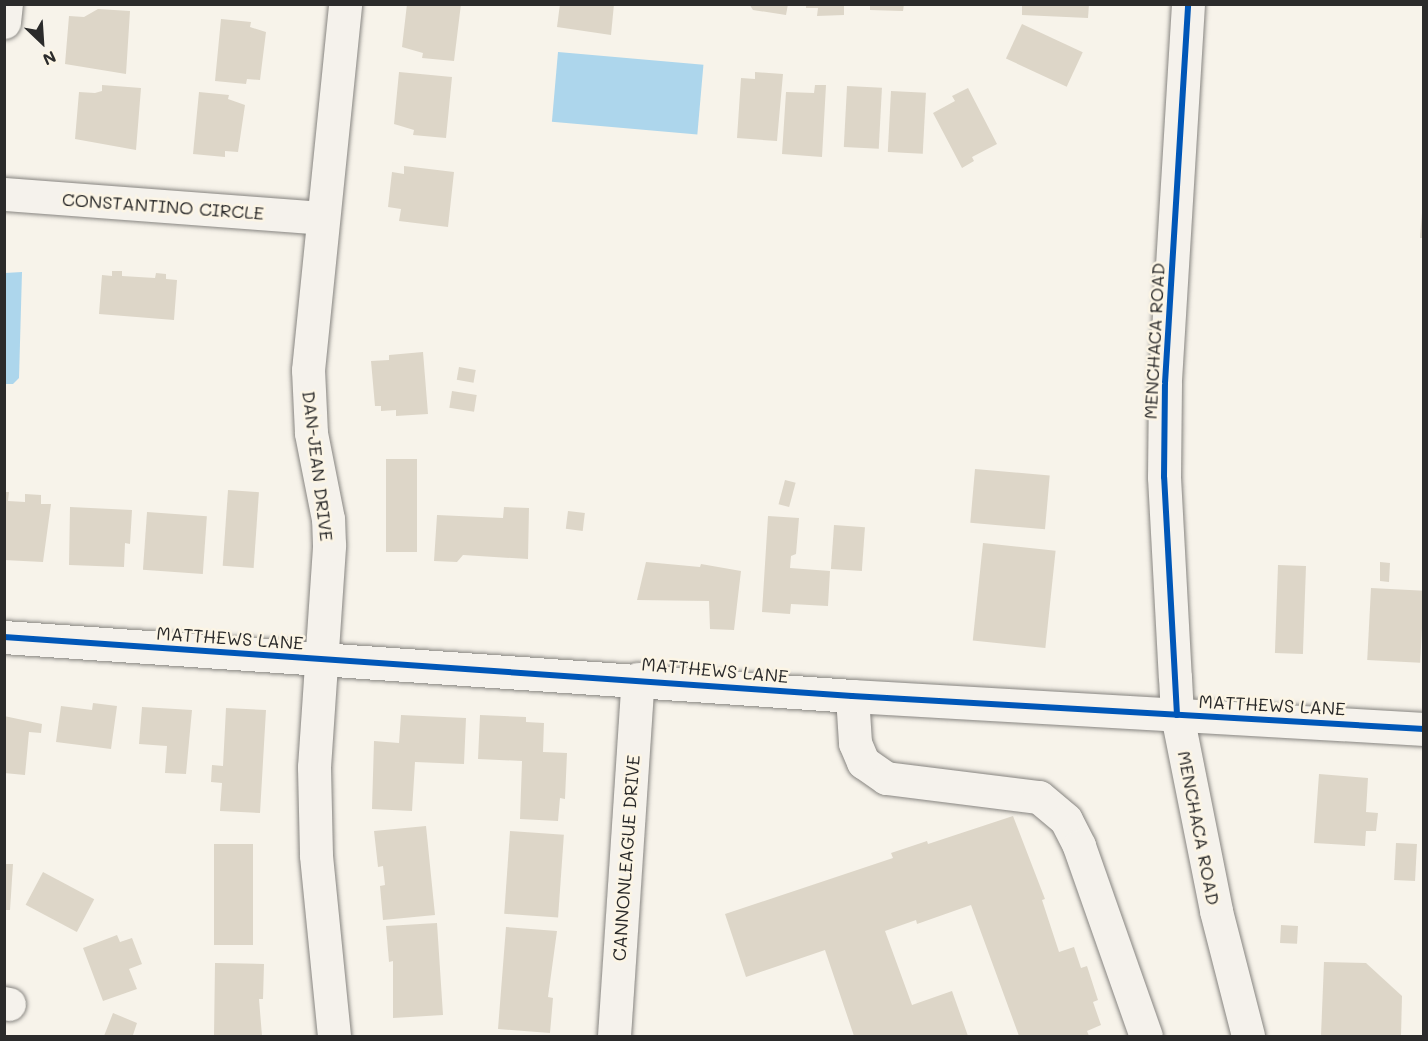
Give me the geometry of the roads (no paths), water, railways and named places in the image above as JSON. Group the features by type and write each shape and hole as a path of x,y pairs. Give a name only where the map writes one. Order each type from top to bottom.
{"street":[{"path":"4,22 6,4"},
{"name":"DAN-JEAN DRIVE","path":"334,1036 316,855 314,767 319,660 329,545 328,519 311,433 308,370 345,4"},
{"name":"MENCHACA ROAD","path":"1188,4 1164,383 1164,477 1177,715 1215,911 1248,1036"},
{"name":"CONSTANTINO CIRCLE","path":"4,194 322,218"},
{"name":"MATTHEWS LANE","path":"4,637 319,660 638,679 852,696 1424,729"},
{"name":"CANNONLEAGUE DRIVE","path":"614,1036 638,679"},
{"path":"852,696 855,743 863,762 886,778 1039,798 1066,820 1079,846 1146,1036"}],"water":[{"path":"558,52 703,65 697,134 552,122"},
{"path":"22,272 19,378 13,384 5,384 5,273"}]}
